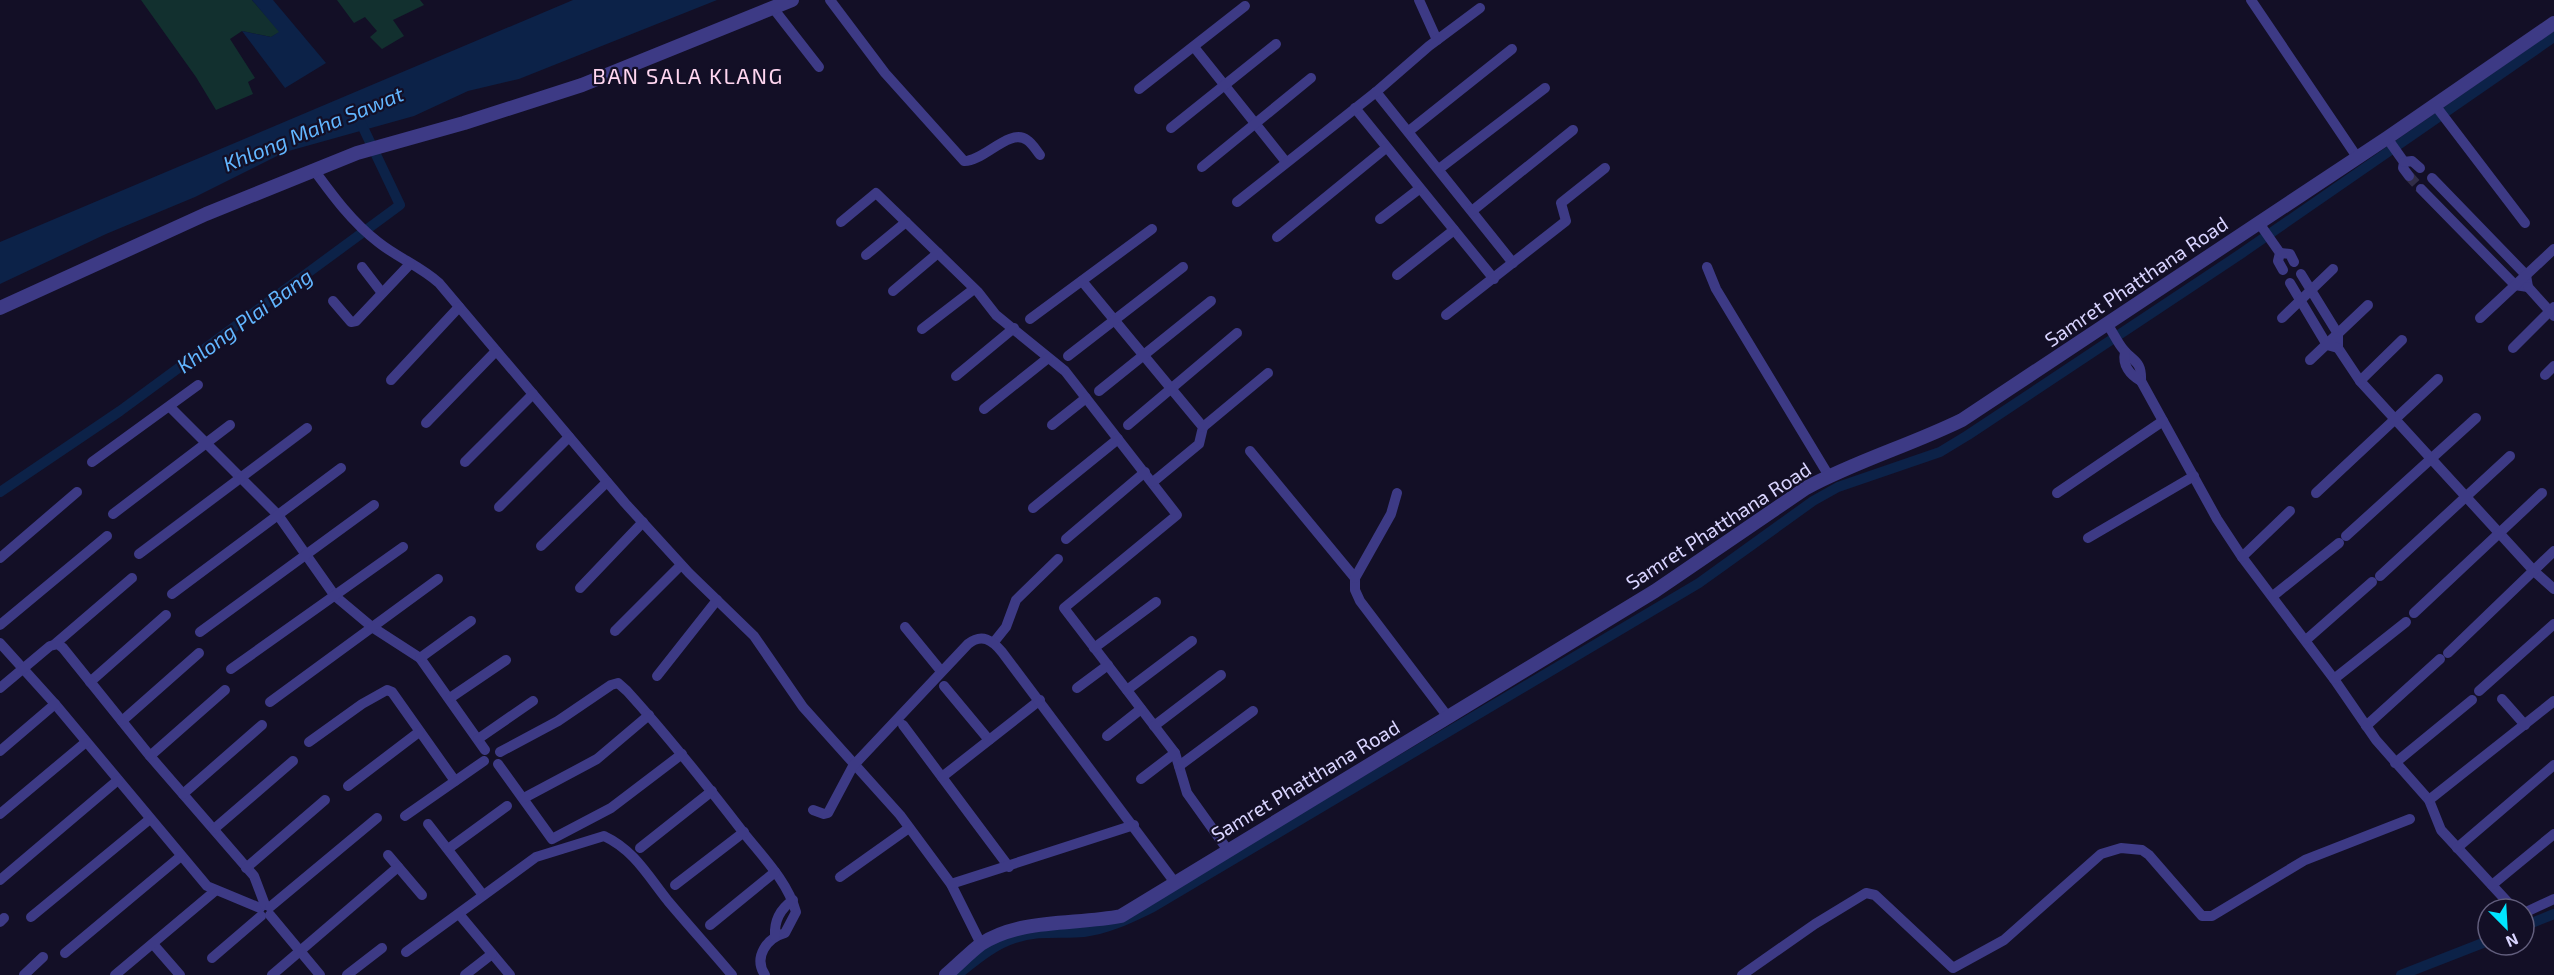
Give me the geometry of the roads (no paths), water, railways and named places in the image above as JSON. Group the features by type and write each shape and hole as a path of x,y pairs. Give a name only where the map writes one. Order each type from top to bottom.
{"street":[{"path":"0,308 201,216 357,153 582,85 792,0"},
{"path":"830,0 885,73 964,162 976,159 1002,142 1020,137 1026,139 1040,155"},
{"path":"1419,0 1437,40"},
{"path":"2251,0 2357,157"},
{"path":"1139,89 1245,6"},
{"path":"773,8 819,67"},
{"path":"1236,202 1480,8"},
{"name":"Samret Phatthana Road","path":"946,975 981,944 1018,930 1121,916 1176,884 1227,849 1655,591 1806,488 1829,476 1922,440 1962,420 2111,329 2262,227 2357,157 2390,141 2438,109 2554,23"},
{"path":"1171,128 1276,44"},
{"path":"1194,47 1286,162"},
{"path":"1409,131 1512,49"},
{"path":"1202,167 1311,78"},
{"path":"1439,169 1545,88"},
{"path":"1376,92 1513,263"},
{"path":"1355,108 1494,279"},
{"path":"2438,109 2525,223"},
{"path":"1472,211 1573,130"},
{"path":"2390,141 2403,160 2403,168 2409,176"},
{"path":"1277,237 1386,148"},
{"path":"2403,160 2412,161 2420,168"},
{"path":"1446,315 1566,221 1561,203 1605,168"},
{"path":"314,170 356,222 378,242 410,264 422,268 459,307 681,565 754,636 803,707 909,828 951,884 981,944"},
{"path":"2432,178 2526,275 2528,287 2553,312 2513,348"},
{"path":"1380,219 1419,189"},
{"path":"2421,189 2515,285 2528,287"},
{"path":"841,222 876,192 974,289 996,315 1065,371 1177,515 1064,608 1175,753 1187,793 1227,849"},
{"path":"866,255 906,222"},
{"path":"2262,227 2279,251 2290,254 2294,262"},
{"path":"1030,319 1152,229"},
{"path":"1396,275 1454,230"},
{"path":"2480,318 2554,249"},
{"path":"2279,251 2278,261 2283,270"},
{"path":"893,291 938,253"},
{"path":"333,301 354,322 410,264"},
{"path":"362,267 382,293"},
{"path":"1068,356 1183,267"},
{"path":"1707,267 1716,289 1829,476"},
{"path":"2282,318 2333,269"},
{"path":"2301,274 2338,334"},
{"path":"1082,280 1203,427"},
{"path":"2290,283 2333,346 2394,421 2534,571 2554,589"},
{"path":"922,329 974,289"},
{"path":"1099,391 1211,300"},
{"path":"2310,360 2333,346 2338,334 2368,306"},
{"path":"391,380 459,307"},
{"path":"956,376 1014,328"},
{"path":"2111,329 2123,350 2123,360 2132,376 2141,381 2217,519 2242,557 2306,640 2395,764 2429,800 2440,830 2503,897"},
{"path":"1128,425 1237,333"},
{"path":"2360,381 2402,340"},
{"path":"426,423 496,351"},
{"path":"984,409 1048,358"},
{"path":"2545,375 2554,366"},
{"path":"1153,482 1199,444 1203,427 1269,373"},
{"path":"2316,493 2438,379"},
{"path":"92,462 198,385"},
{"path":"465,462 533,394"},
{"path":"1052,425 1086,398"},
{"path":"170,407 278,515 335,596 372,627 420,658 485,750 484,761"},
{"path":"2273,596 2343,539 2476,418"},
{"path":"2057,494 2163,421"},
{"path":"113,514 230,425"},
{"path":"139,554 307,428"},
{"path":"499,507 569,437"},
{"path":"1033,508 1118,439"},
{"path":"1250,451 1355,578"},
{"path":"2306,640 2510,456"},
{"path":"172,594 341,468"},
{"path":"1066,538 1145,472"},
{"path":"2088,538 2194,476"},
{"path":"541,546 608,482"},
{"path":"0,558 77,492"},
{"path":"1397,493 1391,514 1355,578 1355,590 1360,601 1448,717"},
{"path":"2414,613 2542,493"},
{"path":"200,632 374,505"},
{"path":"2242,557 2290,511"},
{"path":"580,588 643,522"},
{"path":"0,625 106,536"},
{"path":"231,669 403,547"},
{"path":"2366,726 2444,656 2554,551"},
{"path":"994,642 1005,627 1016,600 1058,559"},
{"path":"615,631 681,565"},
{"path":"0,688 132,578"},
{"path":"270,702 438,579"},
{"path":"657,676 717,600"},
{"path":"1094,648 1156,602"},
{"path":"90,682 166,615"},
{"path":"420,658 471,621"},
{"path":"2334,679 2406,622"},
{"path":"2395,764 2475,696 2554,624"},
{"path":"905,627 941,671"},
{"path":"813,810 828,813 854,766 941,671 975,639 983,637 994,642 1040,700 1176,884"},
{"path":"1126,690 1192,640"},
{"path":"0,643 55,704 207,886 265,910 320,975"},
{"path":"55,644 63,648 150,756 246,868 261,889 265,910"},
{"path":"122,721 199,653"},
{"path":"450,698 506,660"},
{"path":"1077,688 1108,665"},
{"path":"1154,726 1221,675"},
{"path":"500,752 558,721 618,683 650,715 712,791 775,872 793,900 783,907 774,925 775,936 762,951 760,959 765,975"},
{"path":"944,686 989,740"},
{"path":"150,756 225,690"},
{"path":"309,742 362,704 387,690 392,692 455,781"},
{"path":"2502,699 2525,725"},
{"path":"942,777 1040,700"},
{"path":"478,739 533,701"},
{"path":"2429,800 2554,701"},
{"path":"0,751 55,704"},
{"path":"1107,736 1141,709"},
{"path":"1179,766 1253,711"},
{"path":"524,798 597,759 650,715"},
{"path":"903,724 1009,867"},
{"path":"183,794 262,725"},
{"path":"348,786 419,732"},
{"path":"0,814 86,742"},
{"path":"485,750 493,747 500,752 501,757 498,764"},
{"path":"1141,779 1175,753"},
{"path":"498,764 552,839 611,808 682,754"},
{"path":"214,829 293,761"},
{"path":"484,761 491,766 498,764"},
{"path":"405,816 484,761"},
{"path":"2457,848 2554,765"},
{"path":"0,880 118,780"},
{"path":"640,848 712,791"},
{"path":"246,868 325,800"},
{"path":"448,849 507,806"},
{"path":"212,958 265,910 377,818"},
{"path":"31,917 150,819"},
{"path":"1742,975 1815,924 1866,893 1875,895 1952,972 2004,940 2086,865 2114,848 2142,850 2149,855 2202,916 2212,916 2305,860 2410,819"},
{"path":"428,824 483,895"},
{"path":"951,884 1134,825"},
{"path":"840,877 909,828"},
{"path":"675,885 744,832"},
{"path":"2492,885 2554,834"},
{"path":"406,952 536,857 604,836 620,843 635,858 732,975"},
{"path":"388,855 422,895"},
{"path":"65,953 181,856"},
{"path":"273,975 398,867"},
{"path":"710,925 775,872"},
{"path":"115,975 215,891"},
{"path":"2536,907 2554,899"},
{"path":"459,914 510,975"},
{"path":"153,944 180,975"},
{"path":"346,975 381,948"},
{"path":"465,975 492,954"},
{"path":"29,973 43,957"}],"water":[{"path":"252,0 273,0 326,63 285,88 242,31 271,37 279,32"},
{"name":"Khlong Maha Sawat","path":"573,0 717,0 519,79 468,91 414,116 285,152 195,197 106,234 0,284 0,242"}],"waterway":[{"path":"957,975 992,949 1015,938 1041,933 1075,933 1102,928 1153,907 1699,583 1813,501 1838,487 1940,452 2242,253 2554,37"},
{"name":"Khlong Plai Bang","path":"0,492 120,411 400,205 359,119"},
{"path":"2536,921 2554,914"},
{"path":"2401,975 2476,946"}],"tunnel":[{"path":"2409,176 2421,189"}],"district":[{"name":"BAN SALA KLANG","path":"688,75"}]}
